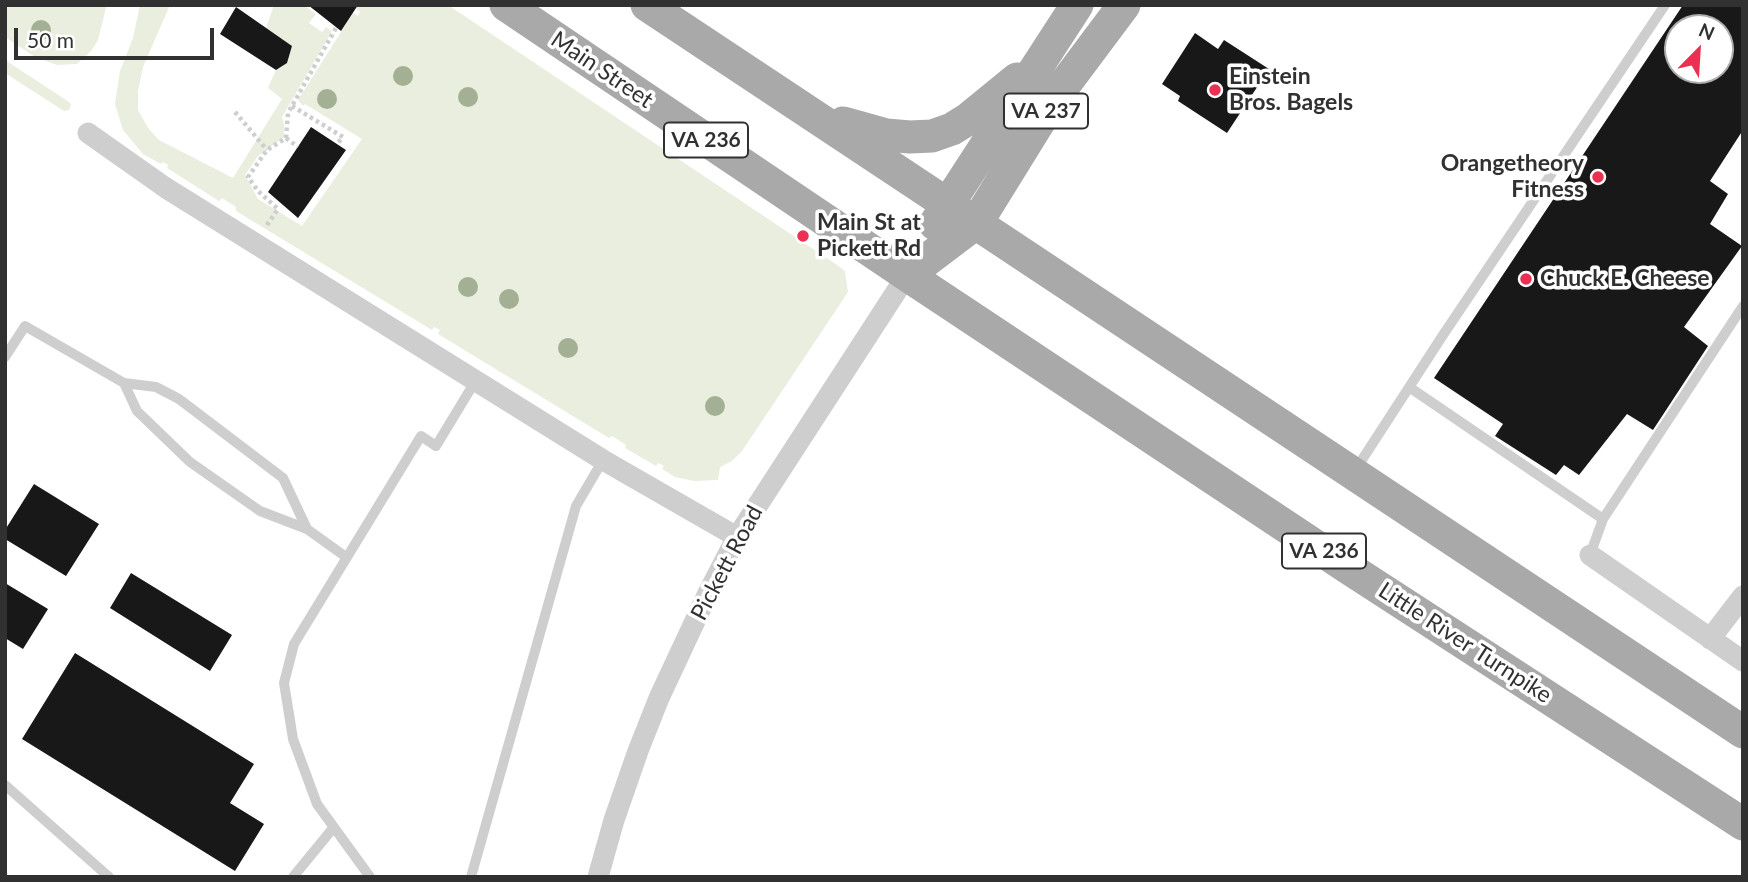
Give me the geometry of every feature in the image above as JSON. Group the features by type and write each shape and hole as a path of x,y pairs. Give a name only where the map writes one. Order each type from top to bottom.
{"main road":[{"name":"Main Street","path":"506,5 907,275"},
{"path":"647,5 1743,732"},
{"name":"Pickett Road","path":"907,275 946,204 1077,5"},
{"name":"Pickett Road","path":"907,275 977,222 1050,104 1125,5"},
{"path":"801,107 858,129 886,135 932,136 952,129 983,109 1049,48"},
{"name":"Little River Turnpike","path":"907,275 1347,567 1743,824"}],"street":[{"path":"88,133 166,188 603,460 737,537"},
{"name":"Pickett Road","path":"598,877 614,820 659,698 737,537 907,275"},
{"path":"1590,555 1743,661"},
{"path":"1710,639 1743,596"}],"lane":[{"path":"1353,474 1665,5"},
{"path":"1590,555 1603,519 1743,306"},
{"path":"5,357 25,326 124,383 156,387 179,399 283,478 307,529"},
{"path":"370,877 317,804 293,739 284,682 294,644 421,436 436,446 476,380"},
{"path":"124,383 137,411 190,462 260,511 307,529 346,557"},
{"path":"1409,387 1603,519"},
{"path":"471,877 576,506 603,460"},
{"path":"5,785 109,877"},
{"path":"293,877 334,827"}],"path":[{"path":"286,138 288,113 336,28"},
{"path":"292,106 343,137 337,144"},
{"path":"235,113 267,150"},
{"path":"286,138 298,147"},
{"path":"255,243 278,209 258,191 248,177 267,150 286,138"}],"shaded area":[{"path":"5,5 106,5 106,8 98,40 92,50 77,64 57,65 35,57 5,37"},
{"path":"140,5 170,5 143,67 138,91 138,110 148,128 159,140 233,178 282,99 268,88 276,70 287,63 292,46 266,28 274,5 303,5 316,14 309,23 322,32 326,27 332,31 282,117 284,137 258,156 245,175 258,199 302,226 362,139 305,104 303,106 298,100 353,13 358,16 360,12 356,8 358,5 448,5 837,265 845,271 848,292 742,451 732,461 720,467 718,480 694,481 675,477 662,469 664,466 658,463 656,466 625,448 626,445 612,436 609,438 438,334 440,330 434,327 432,330 236,211 236,207 222,198 219,201 167,168 168,165 143,154 123,130 115,104 120,71 133,38"},
{"path":"5,60 69,102 69,110 64,111 5,73"}],"building":[{"path":"308,5 358,5 341,31"},
{"path":"1683,5 1743,5 1743,130 1710,181 1728,194 1710,224 1742,246 1684,327 1708,346 1653,430 1627,414 1579,475 1564,465 1556,475 1495,436 1503,424 1434,378 1664,33 1664,84 1734,84 1734,14 1677,14"},
{"path":"236,7 292,46 287,63 276,70 220,34"},
{"path":"1195,33 1218,49 1224,40 1269,69 1227,133 1178,101 1180,96 1162,84"},
{"path":"311,127 346,150 298,218 268,192"},
{"path":"34,484 99,524 66,576 5,539 5,530"},
{"path":"131,573 232,635 210,671 110,608"},
{"path":"5,583 48,609 23,649 5,638"},
{"path":"75,653 254,764 230,803 264,824 235,871 22,739"}],"place":[{"name":"Einstein Bros. Bagels","path":"1215,90"},
{"name":"Orangetheory Fitness","path":"1598,177"},
{"name":"Main St at Pickett Rd","path":"803,236"},
{"name":"Chuck E. Cheese","path":"1526,279"}]}
